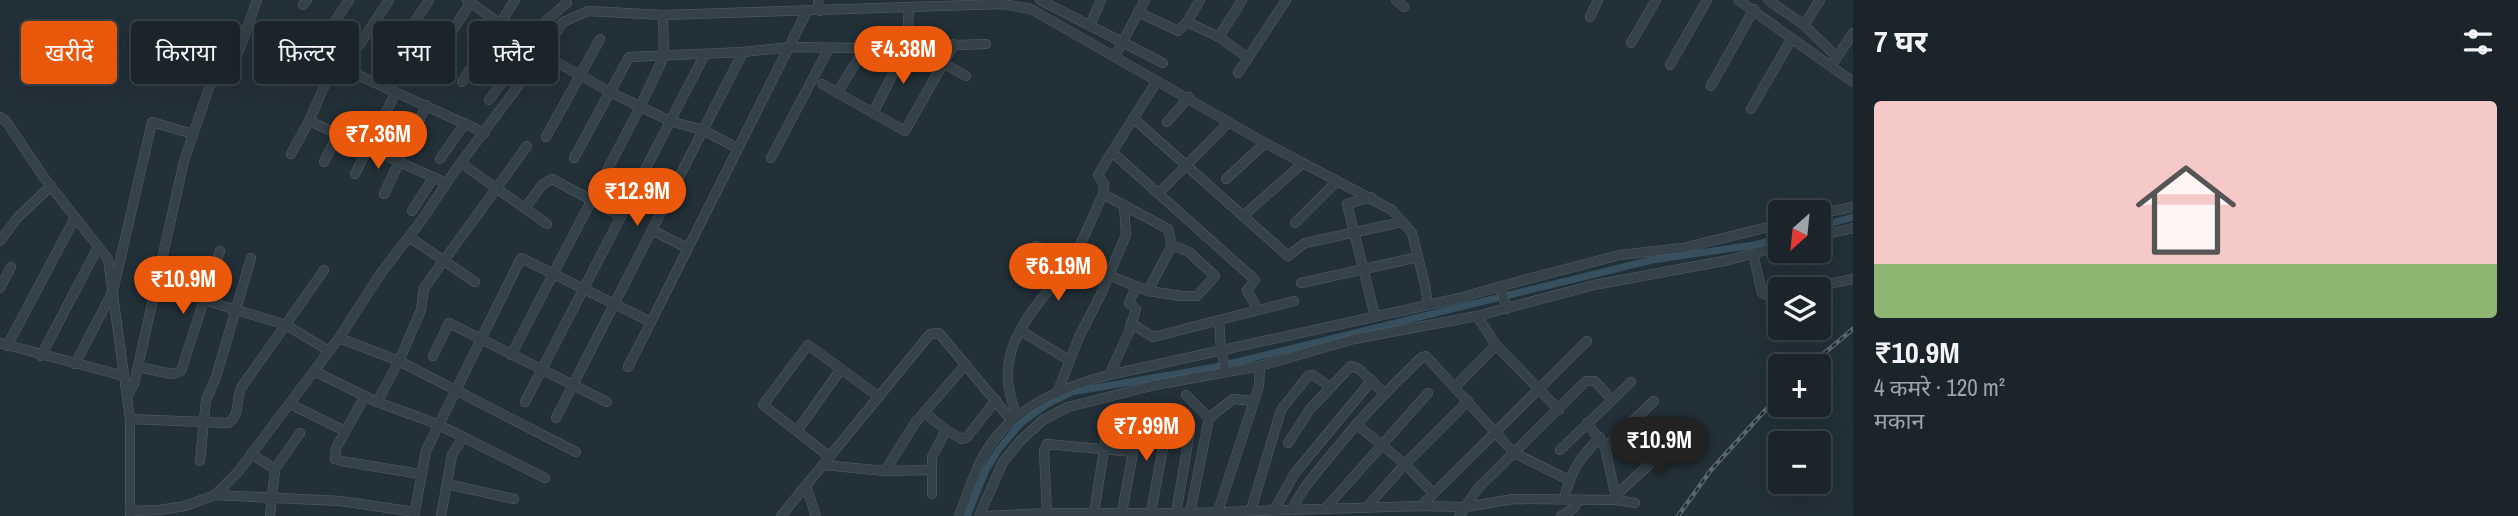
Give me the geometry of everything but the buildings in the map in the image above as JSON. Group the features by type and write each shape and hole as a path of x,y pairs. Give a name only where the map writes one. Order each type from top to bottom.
{"street":[{"path":"127,397 134,384 169,220 193,134 211,82 239,51 257,0"},
{"path":"335,21 349,0"},
{"path":"360,44 389,0"},
{"path":"415,21 429,0"},
{"path":"502,21 515,0"},
{"path":"1090,25 1101,0"},
{"path":"1118,50 1144,0"},
{"path":"1219,37 1242,0"},
{"path":"1238,73 1286,0"},
{"path":"1396,0 1404,7"},
{"path":"1590,17 1598,0"},
{"path":"1631,43 1656,0"},
{"path":"1670,65 1707,0"},
{"path":"1738,0 1792,38 1833,62"},
{"path":"1804,25 1820,0"},
{"path":"455,25 470,1 496,21"},
{"path":"1138,12 1178,31 1187,22 1196,1"},
{"path":"1770,1 1804,25 1833,62 1853,82"},
{"path":"547,21 567,3"},
{"path":"1035,3 1118,50 1163,63"},
{"path":"558,27 588,11 663,15 749,7 807,11 818,5 909,7 1035,3 1090,25 1157,80 1265,143 1392,210 1412,233 1427,305"},
{"path":"873,113 907,46 909,7"},
{"path":"1711,86 1754,9"},
{"path":"628,366 807,11"},
{"path":"511,355 664,56 663,15"},
{"path":"1187,22 1219,37 1248,58"},
{"path":"1833,62 1853,33"},
{"path":"1751,109 1792,38"},
{"path":"546,137 600,39"},
{"path":"822,84 905,131 954,44"},
{"path":"574,158 629,57 790,47 865,48 986,44"},
{"path":"771,158 829,48"},
{"path":"837,93 865,48"},
{"path":"556,418 743,52"},
{"path":"525,402 705,54"},
{"path":"558,62 640,107 670,121 703,130 737,148"},
{"path":"943,63 966,76"},
{"path":"462,82 469,71"},
{"path":"359,75 480,131"},
{"path":"1015,419 1009,392 1009,355 1042,299 1063,275 1071,261 1103,194 1104,184 1098,174 1157,80"},
{"path":"291,154 325,84"},
{"path":"489,100 503,84"},
{"path":"412,211 440,180 461,163 512,84"},
{"path":"355,174 396,92"},
{"path":"1167,122 1189,97"},
{"path":"409,144 426,105"},
{"path":"0,117 6,121 51,186 108,260 130,419 130,514 185,506 215,495 366,503 414,514 420,474 437,424 521,258 650,322"},
{"path":"1133,118 1288,256 1305,243 1402,222"},
{"path":"309,121 440,180"},
{"path":"75,365 113,290 152,122 193,134"},
{"path":"1158,194 1229,122"},
{"path":"440,159 465,123"},
{"path":"324,162 338,134"},
{"path":"1226,179 1265,143"},
{"path":"377,402 421,310 424,288 527,146"},
{"path":"1112,152 1255,280 1247,290 1258,310"},
{"path":"384,194 400,160"},
{"path":"461,163 547,224"},
{"path":"1243,216 1303,163"},
{"path":"215,495 238,472 290,404 314,371 325,348 339,338 381,272 409,237 440,180"},
{"path":"524,208 546,181 552,180 621,216"},
{"path":"1295,223 1337,181"},
{"path":"0,241 18,217 51,186"},
{"path":"1103,194 1168,229 1172,245 1148,291"},
{"path":"1371,197 1348,204 1375,316"},
{"path":"1057,393 1069,360 1126,235 1124,206"},
{"path":"1831,211 1853,207"},
{"path":"75,218 3,345 124,376"},
{"path":"959,516 980,463 1002,429 1037,401 1084,381 1502,289 1620,255 1683,248 1768,227"},
{"path":"1831,233 1853,228"},
{"path":"652,230 687,248"},
{"path":"409,237 475,282"},
{"path":"1036,246 1148,291 1197,296 1215,276 1189,252 1172,245"},
{"path":"41,356 98,247"},
{"path":"1468,401 1405,464 1366,508 1354,512 1325,509 1303,513 1292,510 1251,510 982,516 1003,462 1021,440 1043,420 1068,407 1225,367 1260,366 1354,339 1480,322 1506,307 1594,285 1768,249"},
{"path":"138,368 172,374 181,371 220,251"},
{"path":"1753,253 1762,293 1768,295"},
{"path":"1301,283 1418,257"},
{"path":"200,461 208,394 216,377 251,258"},
{"path":"0,288 11,267"},
{"path":"130,419 228,424 233,421 240,389 324,270"},
{"path":"1831,284 1853,279"},
{"path":"1109,375 1136,309 1129,303 1136,287"},
{"path":"1502,289 1506,307"},
{"path":"204,300 286,325 325,348"},
{"path":"1131,323 1153,337 1294,301"},
{"path":"1219,320 1225,367"},
{"path":"1480,322 1496,345 1559,410"},
{"path":"432,356 449,323 607,402"},
{"path":"1021,331 1069,360"},
{"path":"780,516 930,334 939,333 1015,419"},
{"path":"339,338 399,360 576,452"},
{"path":"1421,506 1587,341"},
{"path":"878,396 808,345 763,405 797,431 827,461 885,471 930,470"},
{"path":"1455,387 1496,345"},
{"path":"1292,510 1299,495 1356,424 1384,393 1426,356 1514,453 1569,480"},
{"path":"885,471 924,412 966,364"},
{"path":"1218,511 1260,381 1260,366"},
{"path":"1288,443 1305,415 1351,366 1355,366 1384,393"},
{"path":"797,431 841,369"},
{"path":"314,371 377,402 437,424 545,478"},
{"path":"1251,510 1285,405 1308,376 1317,377 1330,387"},
{"path":"1275,510 1295,473 1372,380"},
{"path":"1459,516 1478,488 1590,380 1595,381 1612,400"},
{"path":"1560,450 1631,382"},
{"path":"1325,509 1428,393"},
{"path":"1186,395 1209,418"},
{"path":"365,396 345,431 334,454 335,458 420,474"},
{"path":"1190,513 1209,418 1233,399 1254,401"},
{"path":"924,412 962,439 967,437 996,400"},
{"path":"1605,447 1654,401"},
{"path":"290,404 345,431"},
{"path":"1122,512 1141,409"},
{"path":"1094,513 1110,412"},
{"path":"1151,512 1169,415"},
{"path":"1587,423 1605,447 1616,498"},
{"path":"1356,424 1405,464 1433,493"},
{"path":"932,494 930,470 934,452 946,430"},
{"path":"1175,513 1190,431"},
{"path":"270,516 275,468 300,433"},
{"path":"1616,498 1680,436"},
{"path":"441,516 452,455 463,437"},
{"path":"1564,499 1579,459 1600,438"},
{"path":"1047,513 1045,446 1050,443 1133,452"},
{"path":"251,454 275,468"},
{"path":"447,484 514,499"},
{"path":"807,486 816,514"},
{"path":"1366,508 1381,512 1421,506 1466,507 1513,499 1616,498 1635,503"},
{"path":"1561,516 1574,508 1578,500"}],"waterway":[{"path":"1831,223 1853,217"},
{"path":"967,516 986,470 999,449 1021,423 1049,403 1072,392 1216,367 1652,260 1768,241"}],"railway":[{"path":"1823,354 1853,329"},
{"path":"1678,516 1711,470 1768,407"}]}
